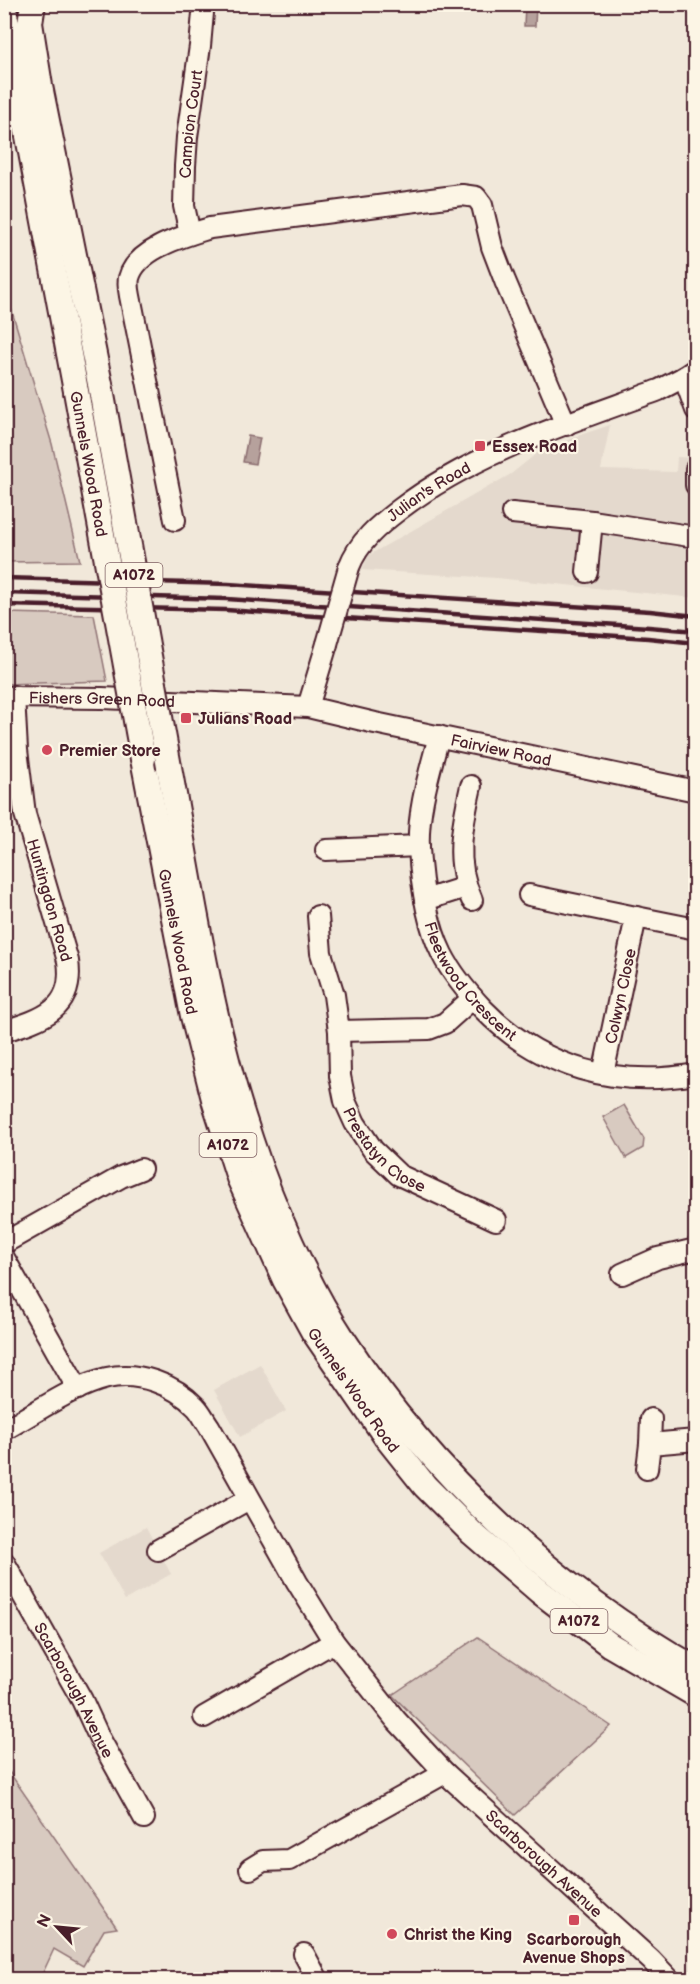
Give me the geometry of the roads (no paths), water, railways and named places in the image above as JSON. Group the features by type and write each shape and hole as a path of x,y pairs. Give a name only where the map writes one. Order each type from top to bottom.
{"main road":[{"name":"Gunnels Wood Road","path":"33,4 30,22 40,86 100,384 215,1009 250,1141 317,1295 342,1339 405,1425 457,1484 503,1529 565,1582 637,1633 696,1669"},
{"name":"Gunnels Wood Road","path":"4,9 193,1016 215,1103 238,1178 285,1280 313,1331 352,1390 425,1486 472,1533 539,1591 610,1645 696,1695"}],"street":[{"name":"Campion Court","path":"190,234 184,206 185,166 203,14"},
{"path":"174,520 130,297 129,278 138,263 157,248 171,240 210,228 462,195 476,197 482,205 492,248 505,281 566,425"},
{"path":"690,373 696,410"},
{"name":"Julian's Road","path":"308,706 349,567 358,548 387,518 452,474 482,459 659,390 690,373"},
{"path":"696,469 696,485"},
{"path":"512,513 592,521 696,537"},
{"path":"587,572 592,521"},
{"name":"Fishers Green Road","path":"9,697 308,706"},
{"name":"Huntingdon Road","path":"4,1031 38,1021 54,1011 65,996 70,977 68,961 25,813 9,697"},
{"name":"Fairview Road","path":"308,706 375,723 696,791"},
{"name":"Fleetwood Crescent","path":"439,736 420,820 419,846 425,900 442,954 473,998 521,1042 545,1056 572,1066 603,1074 637,1078 662,1079 696,1074"},
{"path":"425,900 469,894 462,869 460,835 471,786"},
{"path":"326,850 419,846"},
{"path":"529,895 696,929"},
{"name":"Prestatyn Close","path":"318,916 321,953 334,995 339,1031 340,1076 345,1101 355,1123 373,1150 399,1174 496,1220"},
{"name":"Colwyn Close","path":"603,1074 636,917"},
{"path":"339,1031 429,1029 445,1023 473,998"},
{"path":"4,1244 122,1177 141,1169"},
{"path":"622,1274 658,1258 696,1249"},
{"path":"4,1258 78,1389"},
{"name":"Scarborough Avenue","path":"4,1430 78,1389 108,1378 135,1376 160,1383 183,1395 196,1407 209,1426 297,1582 334,1642 396,1720 445,1773 651,1960 670,1980"},
{"path":"647,1469 651,1419"},
{"path":"650,1444 696,1440"},
{"path":"158,1550 249,1499"},
{"name":"Scarborough Avenue","path":"4,1562 82,1700 99,1737 144,1818"},
{"path":"204,1717 334,1642"},
{"path":"250,1869 263,1861 289,1860 445,1773"},
{"path":"303,1954 318,1980"}],"railway":[{"path":"4,578 228,584 650,611 696,616"},
{"path":"4,593 227,599 696,631"},
{"path":"4,605 226,610 696,643"}],"place":[{"name":"Essex Road","path":"480,446"},
{"name":"Julians Road","path":"186,718"},
{"name":"Premier Store","path":"47,750"},
{"name":"Scarborough Avenue Shops","path":"574,1920"},
{"name":"Christ the King","path":"392,1934"}]}
